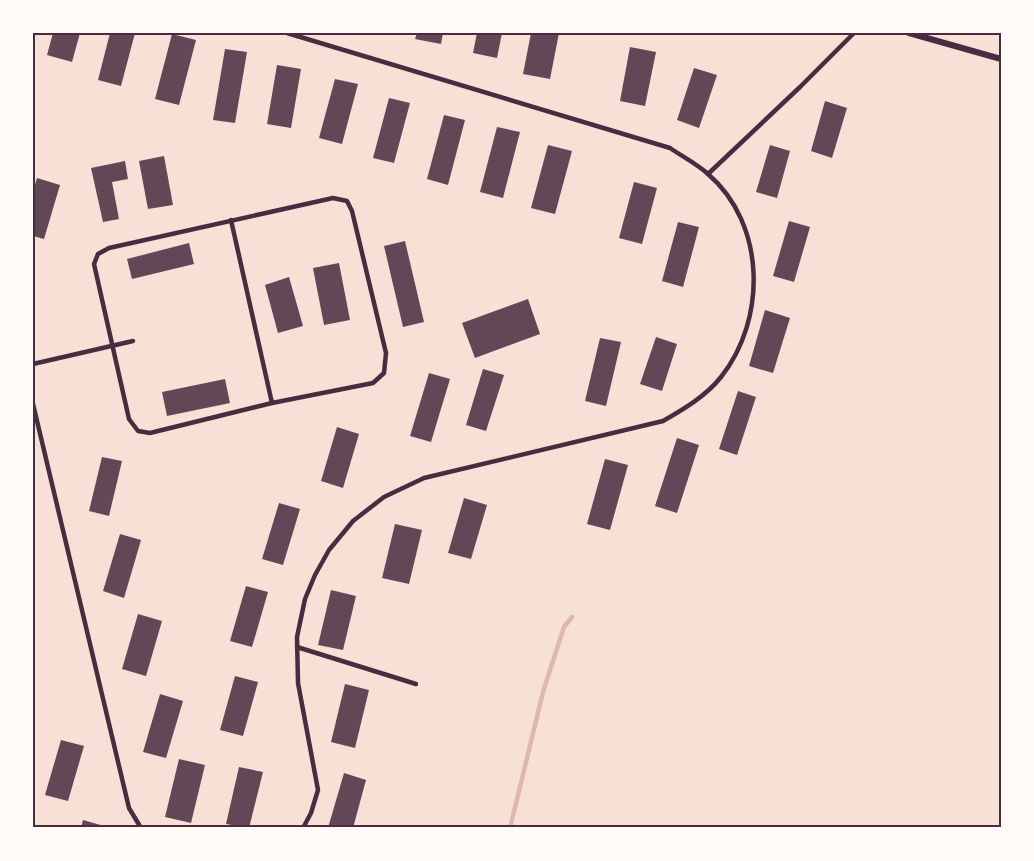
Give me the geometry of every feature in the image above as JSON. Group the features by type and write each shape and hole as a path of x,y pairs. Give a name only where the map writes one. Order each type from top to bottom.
{"street":[{"path":"909,33 930,36 1001,58"}],"lane":[{"path":"287,33 670,148 708,174 725,193 738,213 751,247 755,278 751,318 738,352 720,378 694,403 663,421 424,478 384,497 353,522 329,550 305,599 297,647 298,683 318,790 311,813 303,828"},
{"path":"708,174 854,33"},
{"path":"333,198 347,201 352,211 386,353 384,374 373,383 150,433 138,431 129,419 111,346 94,264 98,254 109,248 231,220 333,198"},
{"path":"231,220 272,404"},
{"path":"33,364 133,341"},
{"path":"33,404 129,808 141,828"},
{"path":"297,647 416,684"}],"building":[{"path":"53,33 80,33 72,62 47,55"},
{"path":"110,33 135,33 121,86 98,80"},
{"path":"417,33 443,33 441,44 415,39"},
{"path":"477,33 502,33 497,58 473,53"},
{"path":"531,33 559,33 550,79 523,74"},
{"path":"172,34 196,40 179,105 155,99"},
{"path":"630,47 656,52 645,106 620,101"},
{"path":"225,49 247,52 235,123 213,120"},
{"path":"277,65 301,69 291,128 267,124"},
{"path":"694,68 717,75 699,128 677,120"},
{"path":"335,79 358,84 342,144 319,138"},
{"path":"389,98 410,103 394,163 373,158"},
{"path":"825,101 847,108 832,158 811,151"},
{"path":"444,115 465,120 448,185 427,179"},
{"path":"497,127 520,132 503,198 480,192"},
{"path":"548,145 572,151 555,214 531,208"},
{"path":"770,145 790,151 777,198 756,192"},
{"path":"164,156 173,205 148,209 139,161"},
{"path":"125,161 128,179 112,182 119,219 103,222 91,168"},
{"path":"37,178 60,185 44,239 33,236 33,191"},
{"path":"634,182 657,188 642,244 619,238"},
{"path":"789,221 810,227 794,282 773,276"},
{"path":"678,222 699,227 683,287 662,281"},
{"path":"405,241 424,322 403,327 384,246"},
{"path":"189,243 194,264 132,279 127,259"},
{"path":"339,263 350,320 324,325 313,268"},
{"path":"289,277 303,326 278,333 265,285"},
{"path":"528,299 540,334 475,358 462,323"},
{"path":"765,310 790,318 773,373 749,366"},
{"path":"656,337 677,344 662,391 640,384"},
{"path":"600,338 621,342 606,406 585,401"},
{"path":"483,369 504,375 486,431 466,425"},
{"path":"429,373 450,379 431,442 410,436"},
{"path":"225,379 230,403 167,416 162,392"},
{"path":"738,391 756,397 737,455 719,449"},
{"path":"337,427 359,434 343,488 321,481"},
{"path":"677,438 699,445 677,513 655,506"},
{"path":"102,457 122,461 109,516 89,511"},
{"path":"605,459 628,465 610,530 587,524"},
{"path":"464,498 487,505 471,559 448,553"},
{"path":"279,503 300,509 283,565 262,559"},
{"path":"395,524 422,530 409,584 382,578"},
{"path":"120,534 141,540 124,598 103,591"},
{"path":"246,586 268,592 252,647 230,641"},
{"path":"331,590 356,596 343,650 318,645"},
{"path":"138,614 162,621 146,676 122,669"},
{"path":"235,676 258,682 243,736 220,730"},
{"path":"345,684 369,690 355,748 331,742"},
{"path":"160,694 183,701 166,758 143,752"},
{"path":"61,740 84,746 68,801 45,795"},
{"path":"179,759 205,765 191,823 165,817"},
{"path":"239,767 263,772 249,828 226,824"},
{"path":"344,773 366,780 353,828 328,828"},
{"path":"83,820 104,826 103,828 81,828"}],"waterway":[{"path":"510,828 543,692 564,627 572,617"}]}
